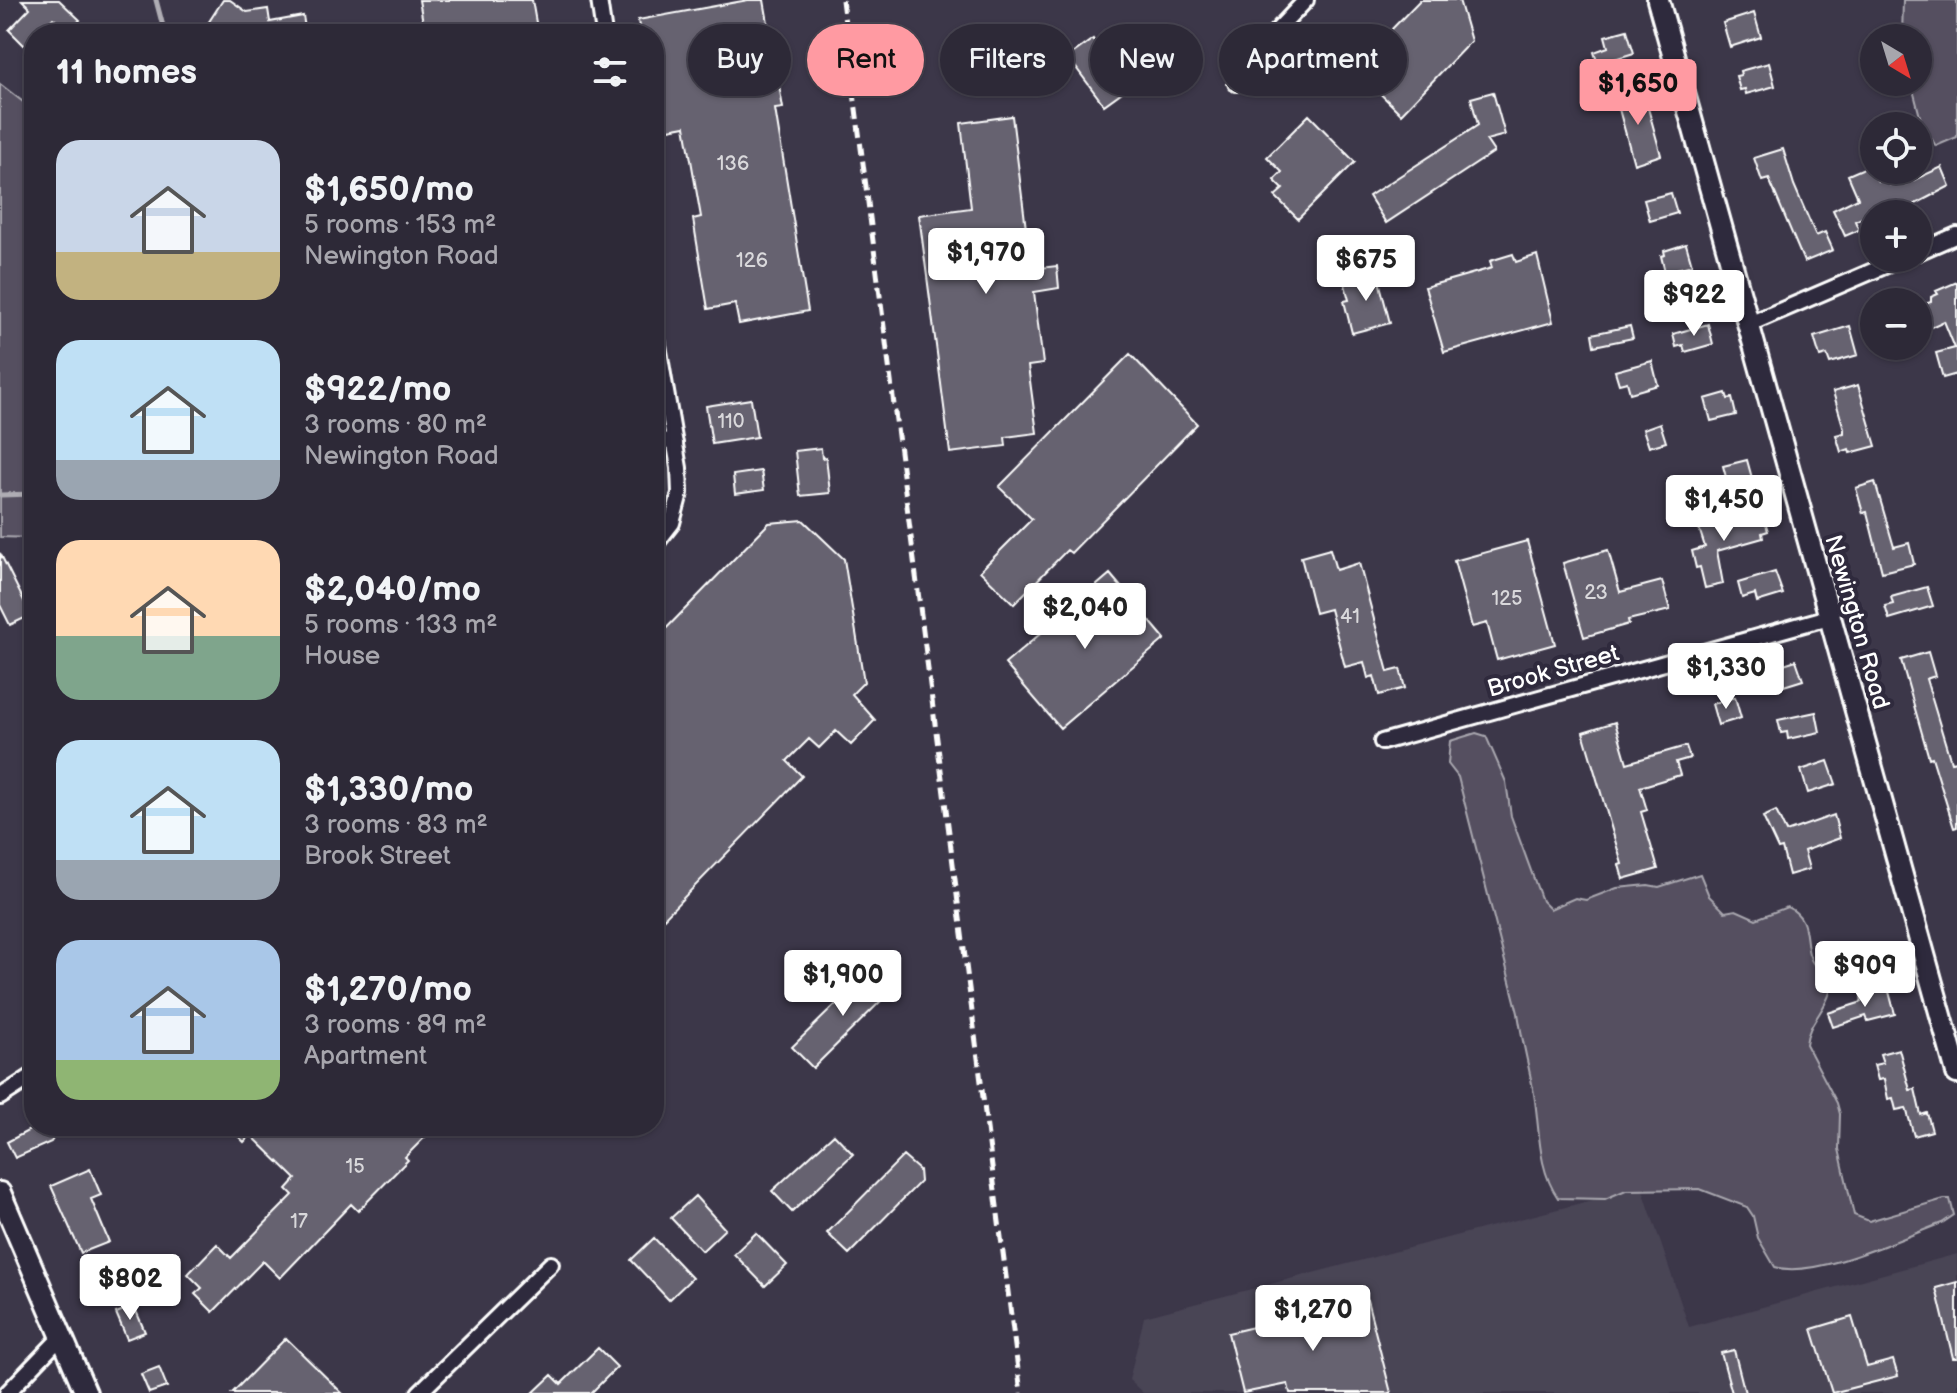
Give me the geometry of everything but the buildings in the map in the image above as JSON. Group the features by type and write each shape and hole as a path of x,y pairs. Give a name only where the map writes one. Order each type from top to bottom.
{"main road":[{"name":"Newington Road","path":"1658,0 1957,1073"},
{"path":"0,1193 86,1393"}],"street":[{"path":"599,0 603,24"},
{"path":"1283,24 1306,0"},
{"path":"1932,246 1957,235"},
{"path":"1747,325 1870,272"},
{"path":"664,380 680,493 672,523 664,533"},
{"path":"664,440 675,443"},
{"name":"Brook Street","path":"1382,742 1829,617"},
{"path":"0,1097 24,1081"},
{"path":"419,1393 551,1264"},
{"path":"7,1393 61,1337"}],"shaded area":[{"path":"1903,0 1957,0 1957,137 1936,146 1932,140 1932,112 1919,112 1915,96 1932,96 1932,24 1902,24"},
{"path":"0,84 24,103 24,538 0,537"},
{"path":"1476,733 1486,736 1506,782 1511,816 1542,901 1550,909 1575,898 1586,900 1617,888 1659,887 1700,874 1709,896 1725,912 1736,910 1756,919 1787,907 1796,912 1804,926 1811,959 1830,984 1828,999 1810,1030 1806,1044 1837,1103 1840,1114 1839,1149 1854,1215 1869,1221 1950,1199 1954,1215 1942,1223 1858,1255 1792,1269 1775,1267 1758,1238 1753,1216 1747,1207 1700,1189 1626,1190 1605,1199 1558,1198 1546,1174 1540,1148 1534,1094 1518,1013 1458,777 1448,764 1450,741"},
{"path":"1642,1187 1689,1327 1957,1254 1957,1393 1143,1393 1129,1380 1144,1317"}],"waterway":[{"path":"156,0 162,24"},
{"path":"0,495 24,494"}],"railway":[{"path":"842,0 1021,1393"}]}
